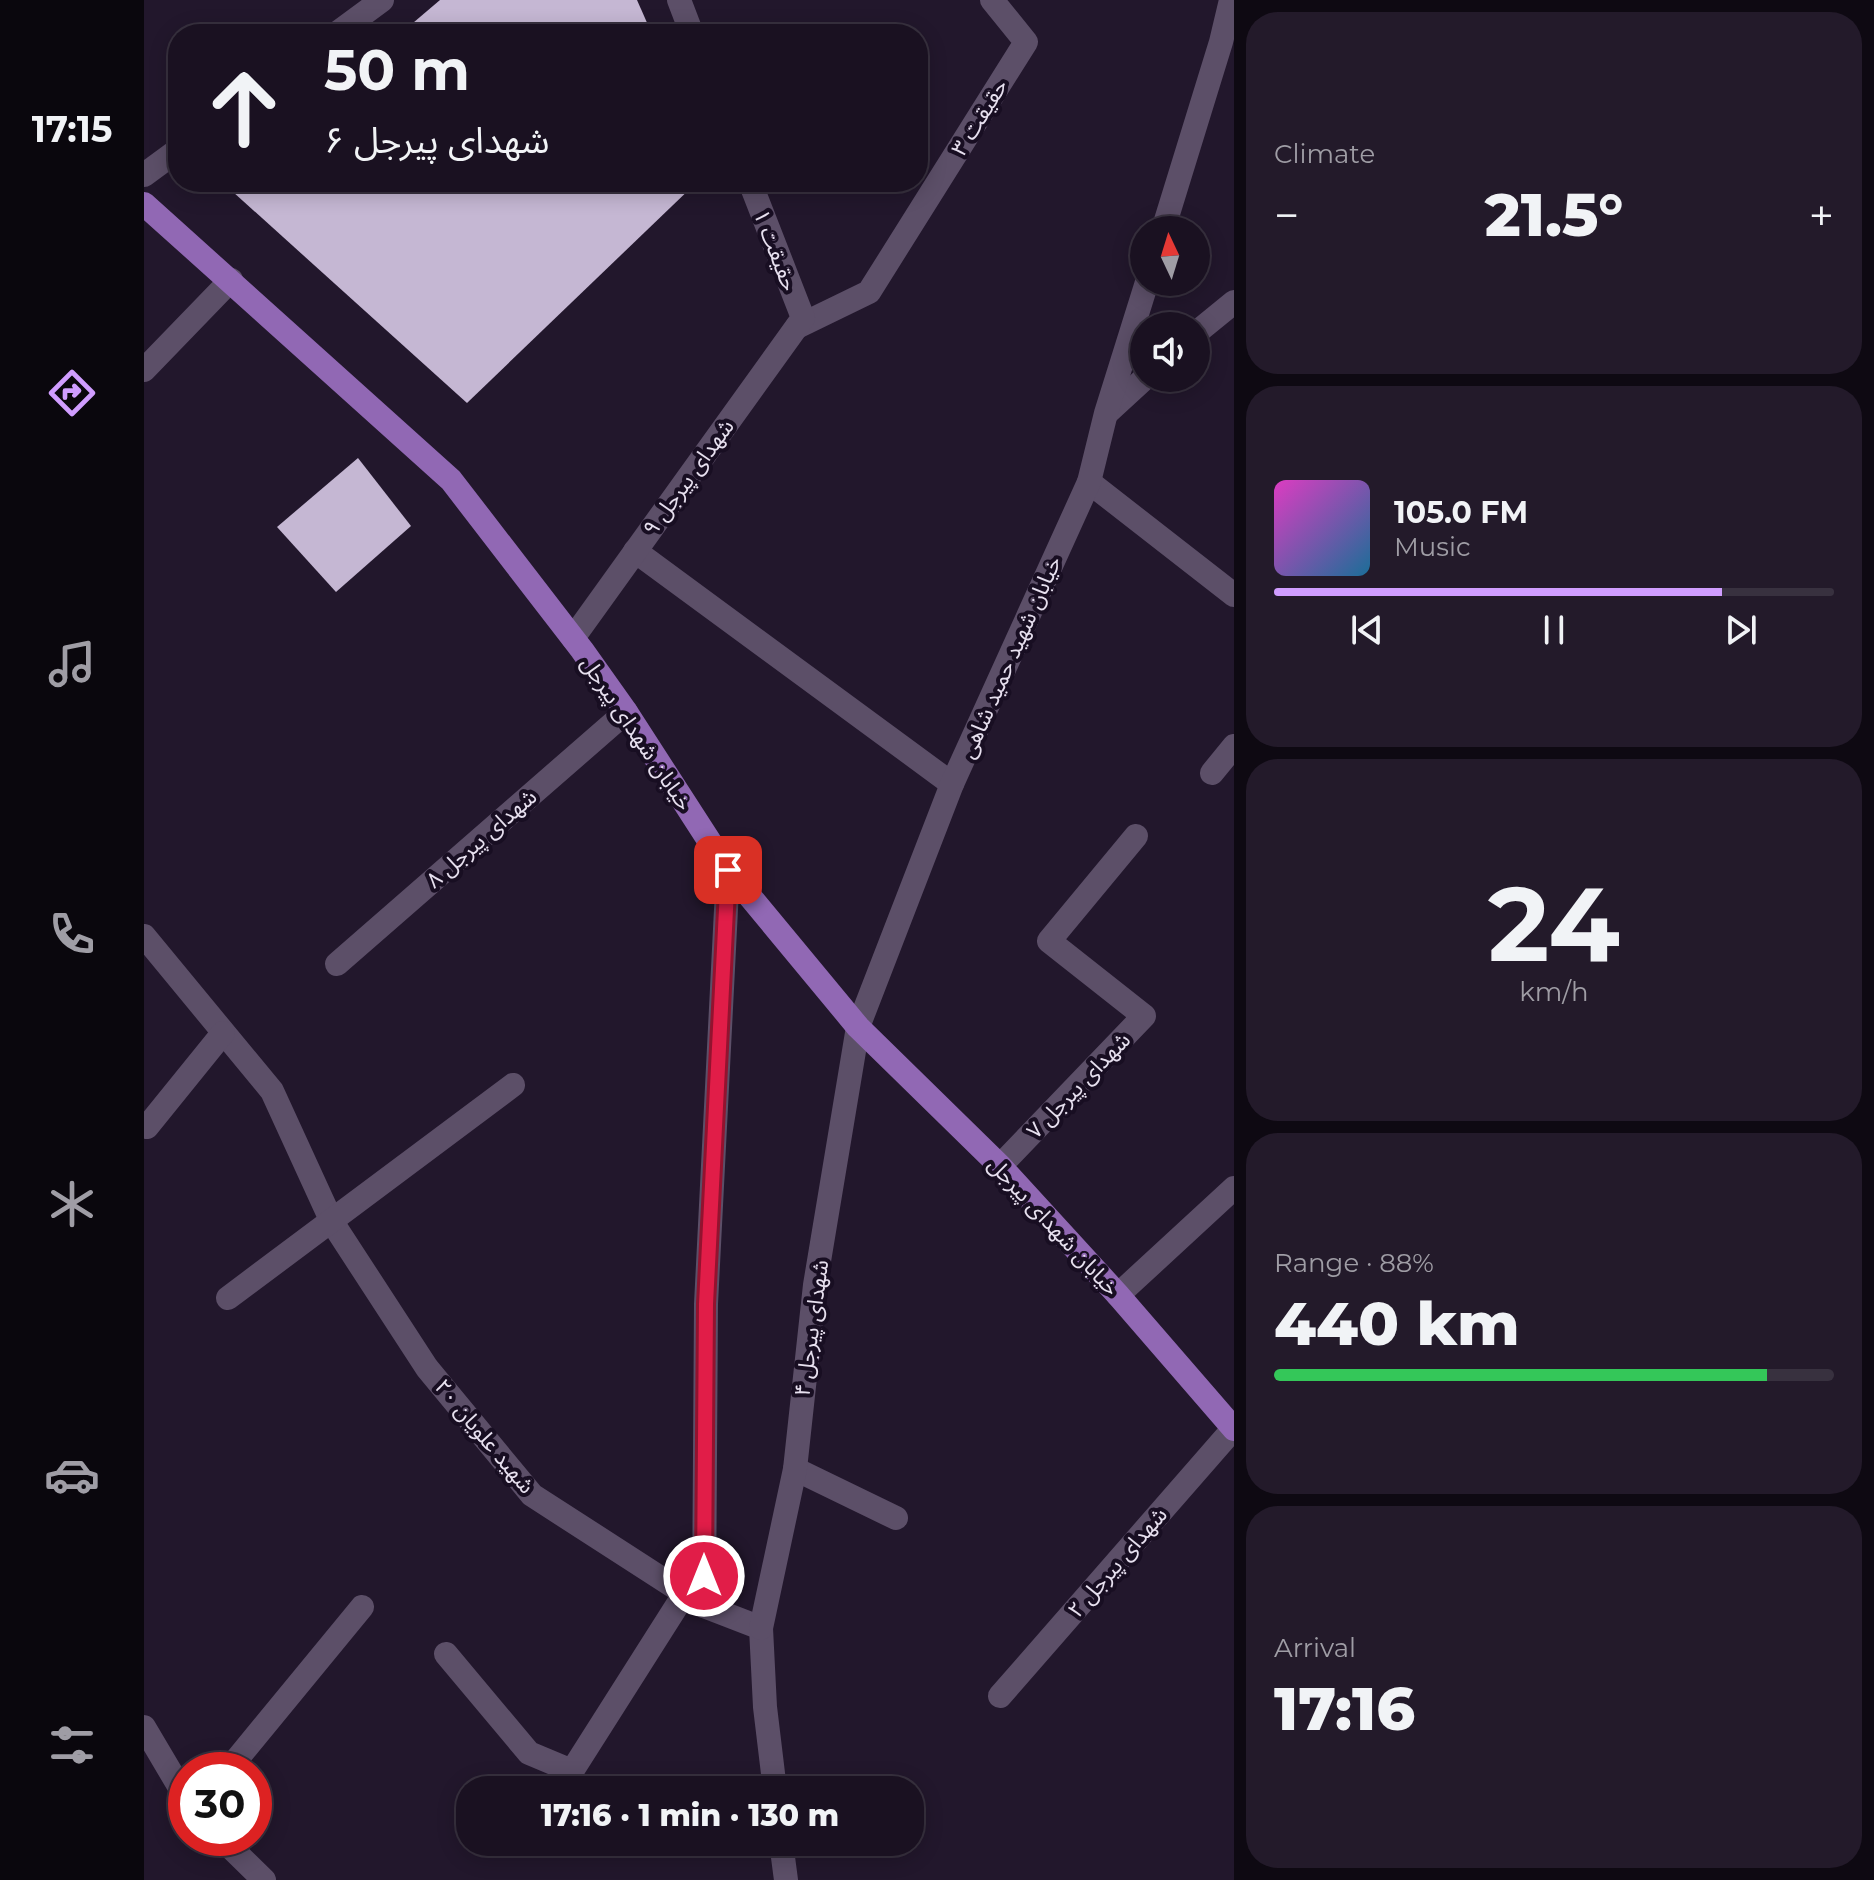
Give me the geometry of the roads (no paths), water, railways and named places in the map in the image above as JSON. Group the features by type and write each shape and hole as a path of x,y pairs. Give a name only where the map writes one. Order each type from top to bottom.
{"main road":[{"name":"خیابان شهدای پیرجل","path":"144,204 451,480 626,712 728,870 858,1027 1000,1166 1118,1295 1234,1429"}],"street":[{"path":"350,24 382,0"},
{"path":"679,0 688,24"},
{"name":"حقیقت ۳","path":"800,322 869,292 1026,42 992,0"},
{"path":"1168,216 1228,47 1231,0"},
{"path":"144,175 168,157"},
{"name":"حقیقت ۱","path":"754,192 800,322"},
{"path":"144,370 231,280"},
{"name":"خیابان شهید حمید شاهی","path":"858,1027 952,784 1089,482 1106,413 1143,296"},
{"path":"1210,322 1234,302"},
{"name":"شهدای پیرجل ۹","path":"573,638 800,322"},
{"path":"1106,413 1130,391"},
{"path":"1089,482 1234,595"},
{"path":"635,551 952,784"},
{"name":"شهدای پیرجل ۸","path":"337,964 626,712"},
{"path":"1212,773 1234,746"},
{"name":"شهدای پیرجل ۷","path":"1000,1166 1144,1016 1049,941 1136,836"},
{"path":"446,1654 529,1753 572,1771 694,1600 728,870"},
{"name":"شهید علویان ۲۰","path":"144,936 272,1091 332,1222 427,1368 532,1495 694,1600 761,1628"},
{"name":"شهدای پیرجل ۴","path":"761,1628 795,1469 815,1285 858,1027"},
{"path":"147,1127 223,1033"},
{"path":"228,1298 513,1085"},
{"path":"1118,1295 1234,1188"},
{"name":"شهدای پیرجل ۲","path":"1000,1696 1234,1429"},
{"path":"795,1469 896,1518"},
{"path":"243,1752 362,1607"},
{"path":"761,1628 765,1707 773,1776"},
{"path":"144,1727 168,1768"},
{"path":"239,1856 264,1880"},
{"path":"783,1856 786,1880"}]}
